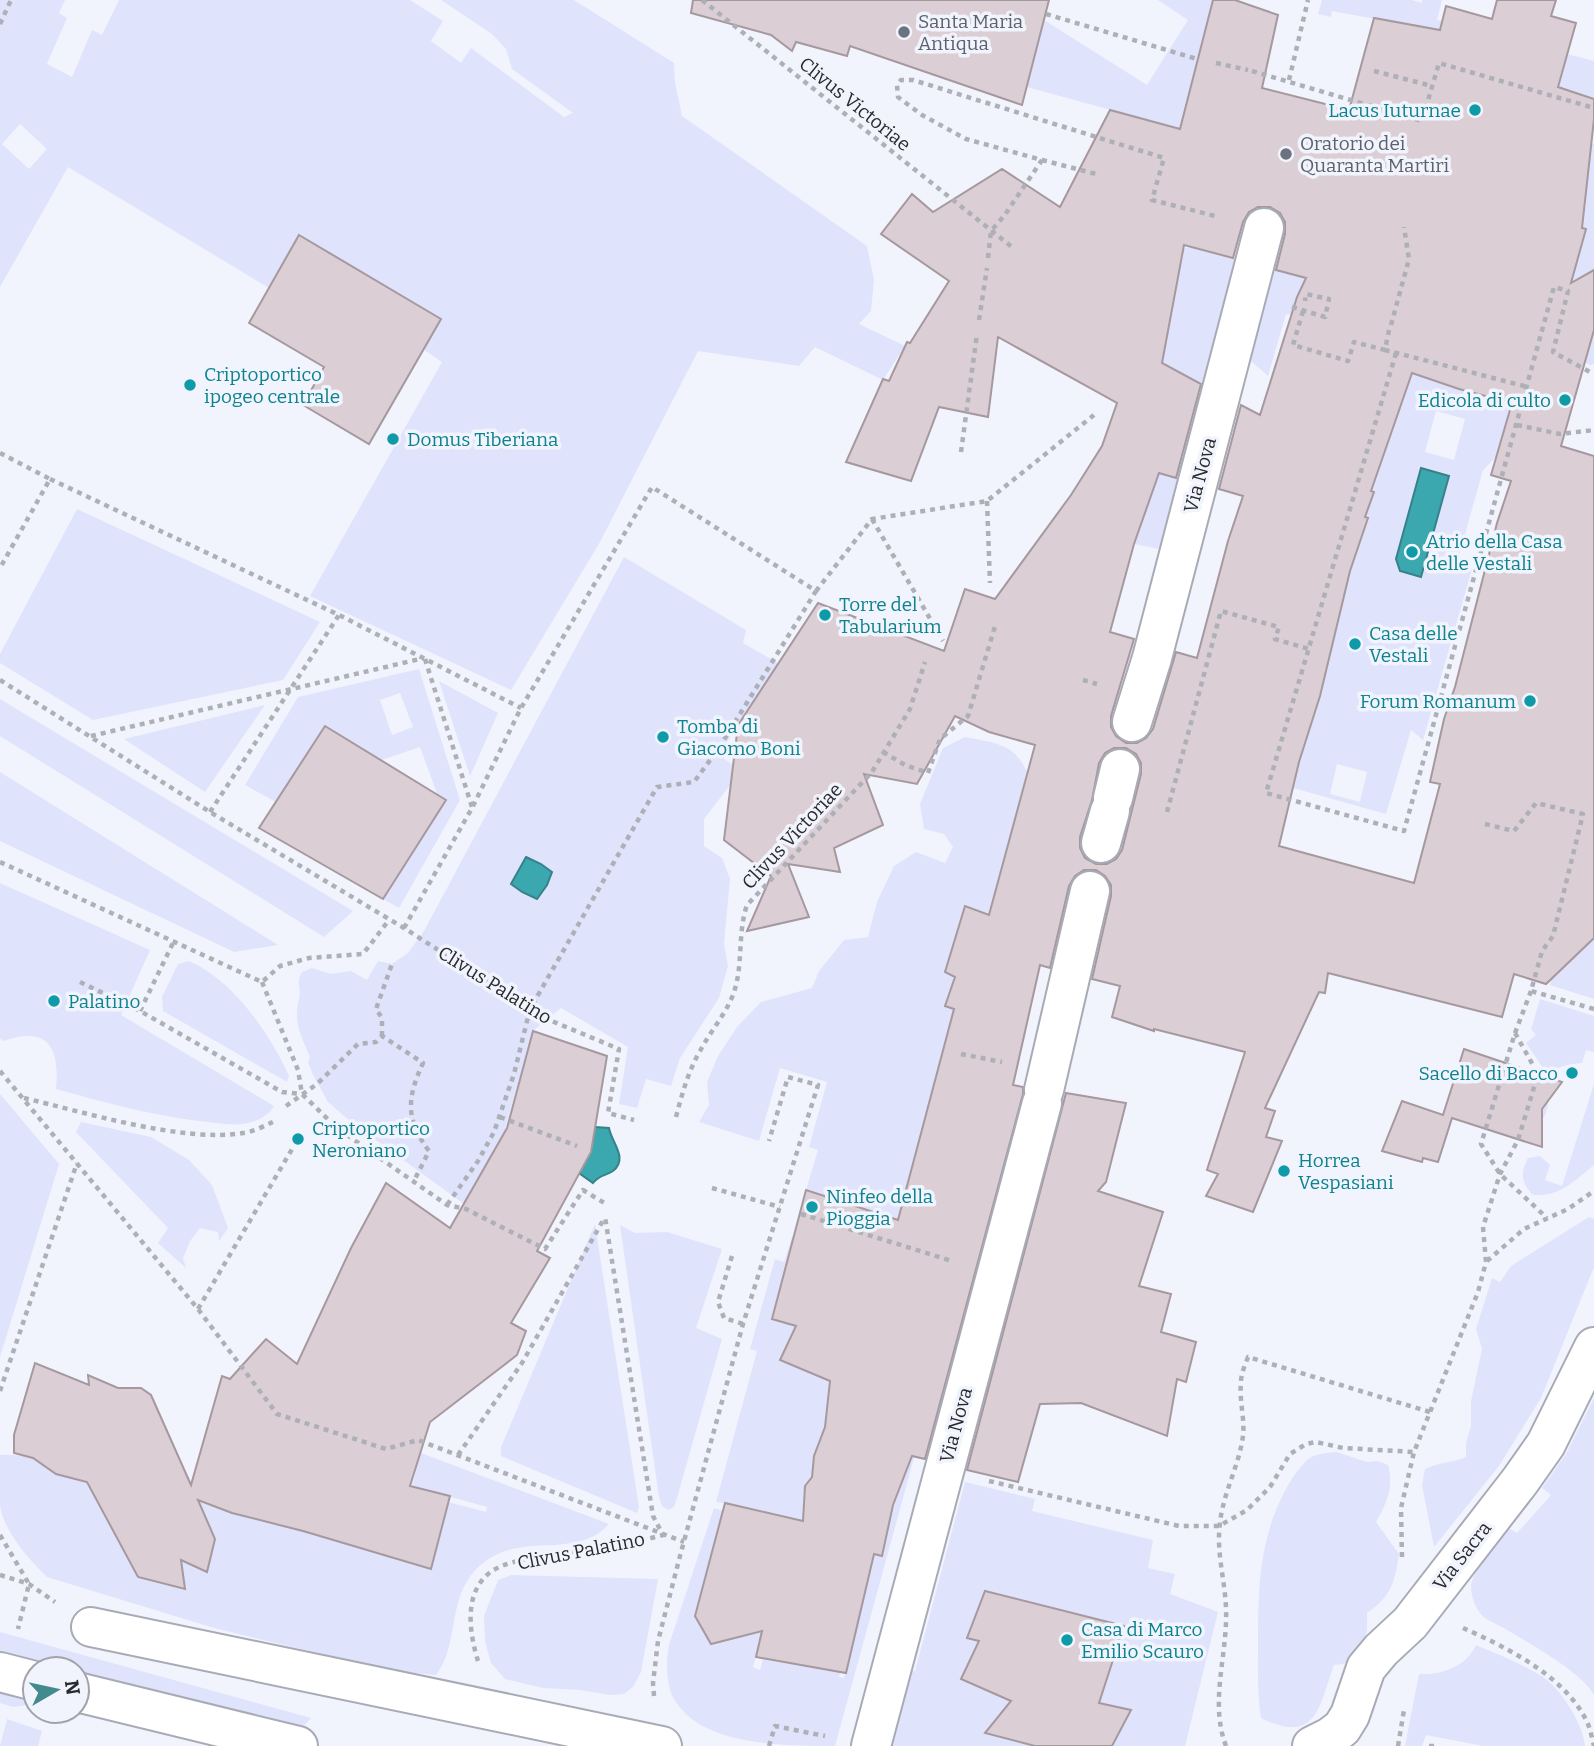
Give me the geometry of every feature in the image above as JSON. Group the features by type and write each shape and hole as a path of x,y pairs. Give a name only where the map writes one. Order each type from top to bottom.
{"street":[{"name":"Via Nova","path":"871,1746 1043,1097 1111,806 1264,228"},
{"name":"Via Sacra","path":"1312,1746 1342,1728 1350,1715 1366,1668 1421,1608 1496,1514 1546,1444 1594,1347"},
{"path":"91,1627 660,1746"},
{"path":"0,1672 21,1677"},
{"path":"91,1695 298,1746"}],"path":[{"path":"0,24 11,0"},
{"name":"Clivus Victoriae","path":"702,0 1012,247"},
{"path":"1289,80 1308,0"},
{"path":"1046,14 1197,59"},
{"path":"1216,63 1289,80 1422,121 1439,63 1594,108"},
{"path":"1374,71 1432,86"},
{"path":"1100,175 965,139 922,115 898,97 897,85 901,80 914,80 1164,158 1152,200 1264,228"},
{"path":"988,258 991,230 1042,160"},
{"path":"1385,350 1409,259 1404,227"},
{"path":"979,320 987,268"},
{"path":"1396,353 1266,793 1404,831 1554,287 1568,291 1553,352 1590,372 1594,371"},
{"path":"1289,306 1325,317 1329,299 1306,294 1305,301"},
{"path":"1303,311 1293,345 1348,361 1354,342 1528,387"},
{"path":"961,452 977,334"},
{"path":"447,1205 478,1161 500,1117 530,1009 657,787 694,782 719,748 816,591 872,519 987,501 1094,415"},
{"path":"1517,425 1560,434 1594,430"},
{"path":"0,453 339,615 521,708"},
{"path":"0,568 50,479"},
{"path":"404,928 472,808 521,708 652,486 816,591"},
{"path":"987,501 990,583"},
{"path":"872,519 943,641"},
{"path":"1167,812 1221,611 1279,627 1275,639 1309,649"},
{"path":"210,811 339,615"},
{"path":"883,752 905,765 928,773 940,739 968,716 996,623"},
{"path":"91,736 424,658"},
{"path":"424,658 472,808"},
{"name":"Clivus Victoriae","path":"676,1117 685,1082 699,1052 732,997 741,968 741,923 747,905 872,772 909,709 925,662"},
{"name":"Clivus Palatino","path":"0,680 404,928 530,1009 547,1019 619,1049 608,1114 634,1120"},
{"path":"1485,824 1514,831 1536,803 1583,814 1553,936 1542,951 1481,1144 1500,1174 1547,1218"},
{"path":"0,862 262,982 298,1070 302,1094"},
{"path":"262,982 280,966 290,963 309,958 363,954 389,920"},
{"path":"140,1011 173,943"},
{"path":"286,1107 317,1084 358,1044 376,1042 382,1036 382,1018 376,1009 392,964"},
{"path":"80,982 140,1011 282,1091 302,1094 337,1128 447,1205 466,1209 545,1249 583,1190 606,1204"},
{"path":"1531,991 1594,1009"},
{"path":"1515,1033 1538,1074 1518,1140 1500,1174 1483,1227 1486,1262 1478,1292 1414,1452 1401,1508 1400,1538 1404,1575 1421,1608 1510,1650 1545,1674 1571,1699 1588,1724 1594,1746"},
{"path":"382,1036 423,1063 413,1085 411,1114 416,1134 429,1151 414,1181"},
{"path":"961,1054 1003,1062"},
{"path":"0,1071 198,1309 277,1414 386,1449 418,1440 684,1542"},
{"path":"660,1746 653,1683 658,1641 743,1324 818,1086 789,1077 769,1141"},
{"path":"23,1098 172,1130 226,1135 246,1133 273,1122"},
{"path":"500,1117 578,1146"},
{"path":"198,1309 298,1139"},
{"path":"0,1391 78,1162"},
{"path":"712,1188 779,1207"},
{"path":"1486,1262 1524,1229 1568,1209 1594,1191"},
{"path":"801,1214 934,1257"},
{"path":"457,1455 522,1363 605,1217 653,1516 663,1535"},
{"path":"732,1256 718,1302 724,1318 743,1324"},
{"path":"1226,1746 1221,1733 1218,1691 1225,1640 1226,1607 1219,1566 1219,1526 1223,1498 1244,1434 1240,1380 1248,1357 1430,1412"},
{"path":"985,1480 1179,1526 1219,1526 1247,1510 1269,1487 1290,1454 1306,1444 1316,1442 1343,1448 1414,1452"},
{"path":"0,1535 29,1584 17,1634"},
{"name":"Clivus Palatino","path":"483,1707 482,1684 472,1642 470,1619 473,1597 493,1570 515,1563 663,1535"},
{"path":"0,1575 29,1584 91,1627"},
{"path":"769,1746 775,1726 871,1746"},
{"path":"1429,1746 1437,1746"}],"shaded area":[{"path":"0,0 65,0 59,13 67,18 47,64 72,77 92,30 102,35 119,0 410,0 443,21 431,41 461,63 471,48 564,117 573,113 512,69 506,49 492,34 441,0 574,0 674,63 682,116 867,246 874,280 871,311 859,324 905,346 883,380 815,347 799,366 698,351 600,542 511,690 310,596 442,362 423,349 441,319 299,236 269,288 68,167 0,287","holes":["20,124 47,149 29,169 2,144"]},
{"path":"1158,0 1213,0 1180,129 1027,87 1044,20 1147,85 1188,20"},
{"path":"1322,0 1412,0 1421,3 1423,0 1442,0 1437,20 1594,61 1594,99 1375,19 1332,11 1331,17 1318,14"},
{"path":"1587,141 1594,144 1594,364 1590,365 1561,348 1550,282 1583,239 1585,229 1567,227 1571,207 1585,209 1586,205 1571,202 1575,182 1587,184 1588,177 1584,176"},
{"path":"1276,226 1316,238 1294,315 1286,314 1268,376 1241,352"},
{"path":"1237,231 1245,233 1164,550 1134,544 1142,458 1176,478 1183,454 1175,451 1178,436 1188,438 1192,423 1184,419 1189,399 1198,403 1203,385 1161,364 1136,255 1229,242 1226,256 1235,259 1239,242"},
{"path":"1401,362 1519,397 1503,460 1495,458 1483,470 1456,566 1472,569 1423,740 1411,730 1386,814 1286,786","holes":["1436,411 1465,419 1454,460 1425,452","1421,468 1449,475 1421,577 1400,571","1337,764 1367,772 1360,802 1330,794"]},
{"path":"77,509 320,622 283,680 93,720 0,663 0,654"},
{"path":"624,557 746,630 743,643 778,663 719,755 733,765 731,784 704,819 704,846 722,858 730,879 724,944 728,966 719,998 680,1058 671,1086 646,1079 637,1108 619,1104 628,1047 561,1008 533,1031 503,1135 464,1204 351,1122 328,1102 313,1075 308,1062 310,1057 299,1029 299,980 302,972 312,968 331,974 351,971 367,980 378,961 392,964 408,953 424,931"},
{"path":"419,669 460,800 399,908 383,899 442,807 420,747 276,802 245,785 298,697","holes":["400,693 413,727 392,735 380,700"]},
{"path":"439,681 498,713 470,776"},
{"path":"0,699 353,911 324,937 0,736"},
{"path":"265,705 205,792 124,739"},
{"path":"965,737 1009,749 1022,762 1027,772 989,915 967,907 945,972 966,983 946,1006 958,1011 898,1220 806,1190 818,1150 809,1147 827,1082 780,1068 759,1141 699,1122 709,1105 707,1082 718,1056 737,1027 761,1002 812,988 819,971 844,940 868,937 877,902 894,866 916,852 945,863 953,847 944,834 924,829 920,804 943,748"},
{"path":"0,772 278,945 234,952 0,841"},
{"path":"0,883 150,950 121,1015 274,1106 271,1110 252,1122 226,1124 145,1112 56,1089 56,1061 48,1043 30,1036 3,1041 0,1038"},
{"path":"1594,912 1594,999 1550,985 1554,966"},
{"path":"189,961 221,981 261,1026 289,1076 287,1082 163,1011 162,997 178,964"},
{"path":"1540,999 1594,1016 1594,1052 1586,1050 1582,1063 1562,1067 1544,1077 1548,1094 1547,1108 1541,1121 1529,1133 1532,1145 1514,1138 1535,1073 1544,1076 1543,1068 1526,1043 1536,1035 1531,1029"},
{"path":"1594,1084 1594,1165 1559,1191 1533,1195 1523,1178 1528,1158 1540,1156 1550,1165 1545,1180 1562,1186"},
{"path":"0,1094 59,1164 0,1357"},
{"path":"81,1122 151,1137 189,1160 212,1185 228,1228 219,1241 218,1232 200,1228 190,1241 183,1258 186,1268 158,1243 168,1228 76,1132"},
{"path":"1589,1217 1594,1219 1594,1267 1541,1398 1499,1466 1434,1547 1422,1485 1425,1469 1466,1457 1466,1443 1471,1426 1471,1401 1482,1349 1476,1329 1492,1278 1500,1282 1511,1266"},
{"path":"595,1224 639,1507 637,1513 501,1456 501,1447"},
{"path":"620,1225 635,1233 667,1232 722,1249 696,1328 722,1339 677,1498 674,1507 668,1510 662,1506 659,1497"},
{"path":"792,1237 867,1258 872,1277 879,1280 883,1266 950,1290 944,1317 938,1316 935,1322 942,1324 937,1344 925,1343 882,1329 887,1316 902,1320 906,1313 892,1310 880,1295 873,1294 873,1306 859,1302 857,1308 876,1315 873,1328 852,1322 849,1329 865,1335 862,1347 868,1349 872,1338 942,1356 835,1746 765,1743 719,1733 699,1724 682,1710 671,1693 667,1675 669,1645 714,1508 753,1521 749,1533 775,1544 770,1557 767,1581 775,1583 753,1667 760,1670 785,1586 816,1596 798,1665 807,1666 824,1598 853,1605 850,1616 856,1617 839,1677 844,1678 860,1614 855,1611 857,1601 774,1577 779,1541 762,1533 764,1525 882,1556 886,1536 877,1534 875,1543 810,1524 819,1487 893,1506 898,1493 824,1473 826,1451 838,1441 870,1444 898,1452 903,1442 837,1425 839,1401 845,1387 908,1406 907,1414 918,1418 924,1399 783,1353 781,1359 785,1363 792,1362 800,1369 832,1382 825,1427 814,1456 811,1477 805,1486 802,1521 790,1523 767,1518 767,1513 755,1510 753,1515 725,1508 725,1503 716,1502 757,1351 750,1349 775,1259 784,1262","holes":["792,1271 802,1275 806,1283 829,1289 830,1297 819,1298 801,1293 786,1284 776,1314 800,1320 805,1310 823,1315 823,1319 811,1317 805,1329 772,1319 783,1277","729,1572 737,1574 728,1615 718,1642 712,1644"]},
{"path":"1594,1398 1594,1695 1579,1677 1567,1668 1482,1616 1475,1604 1471,1587 1480,1565 1507,1527 1517,1533 1551,1495 1542,1488 1566,1454"},
{"path":"206,1435 235,1485 431,1569 448,1502 486,1512 487,1507 412,1486 421,1453 609,1524 597,1534 569,1544 522,1547 506,1551 476,1569 459,1598 449,1647 436,1675 392,1671 214,1628 47,1577 11,1534 2,1515 0,1455 35,1460 76,1478 186,1513 208,1443 204,1438"},
{"path":"1336,1452 1367,1462 1378,1461 1388,1465 1388,1494 1376,1522 1399,1554 1396,1573 1387,1595 1367,1613 1367,1632 1359,1655 1345,1664 1334,1665 1313,1717 1305,1724 1294,1727 1280,1725 1261,1718 1258,1672 1262,1563 1278,1506 1297,1471 1313,1456"},
{"name":"Casa di Marco Emilio Scauro","path":"965,1482 1035,1499 1032,1511 1153,1540 1148,1568 1175,1574 1170,1594 1218,1612 1185,1746 886,1746 905,1669 915,1671"},
{"path":"511,1575 658,1579 641,1672 633,1687 624,1694 610,1695 543,1688 505,1679 491,1663 485,1642 484,1616 498,1580"},
{"path":"0,1632 83,1655 21,1655 21,1706 13,1707 0,1703"},
{"path":"1476,1645 1525,1667 1548,1681 1575,1717 1585,1746 1483,1746 1426,1735 1422,1746 1405,1746 1419,1674 1445,1671 1460,1664"},
{"path":"91,1657 311,1718 301,1729 91,1692"},
{"path":"7,1719 42,1731 38,1746 0,1746"}],"water":[{"path":"1421,468 1449,476 1421,577 1400,571 1396,559"},
{"path":"526,857 552,872 537,899 511,884"},
{"path":"595,1127 609,1128 618,1150 619,1161 613,1171 593,1183 579,1173"}],"building":[{"name":"Santa Maria Antiqua","path":"693,0 1049,0 1022,105 850,46 847,56 796,42 792,51 771,35 691,13"},
{"path":"1213,0 1235,0 1278,15 1262,88 1349,110 1374,18 1440,30 1446,6 1492,19 1497,0 1556,0 1551,16 1576,23 1558,87 1594,99 1582,228 1586,229 1571,283 1594,270 1594,330 1561,446 1594,456 1594,938 1546,984 1514,974 1502,1017 1328,973 1325,993 1319,992 1265,1108 1275,1111 1266,1137 1282,1141 1253,1212 1206,1196 1218,1174 1207,1170 1245,1052 1154,1031 1112,1017 1120,986 1092,979 1111,896 1111,885 1105,876 1096,870 1084,870 1075,876 1069,886 1050,968 1040,965 1013,1085 1023,1087 1023,1094 925,1459 912,1456 893,1505 882,1556 874,1554 846,1673 756,1657 762,1631 711,1644 695,1616 725,1503 803,1521 805,1486 812,1477 814,1456 825,1427 830,1381 780,1360 796,1326 772,1319 806,1190 898,1220 954,1009 945,1006 955,977 945,972 965,906 989,915 1035,745 989,732 955,716 917,784 864,774 883,825 834,848 840,872 788,864 809,917 747,931 771,876 724,840 738,725 818,603 944,651 965,589 995,599 1071,495 1102,446 1117,403 998,337 988,417 939,407 911,481 846,462 883,379 889,381 907,342 910,343 949,281 881,234 912,194 933,212 1002,169 1060,207 1110,110 1180,129","holes":["1258,207 1270,207 1280,213 1285,222 1285,234 1276,270 1306,278 1297,297 1260,415 1241,405 1219,489 1243,496 1228,541 1197,658 1176,652 1153,729 1146,738 1137,743 1126,743 1116,736 1111,727 1111,716 1134,639 1110,632 1134,544 1159,473 1176,478 1201,384 1162,363 1184,245 1233,258 1243,222 1249,212","1412,373 1512,403 1491,475 1511,481 1444,719 1430,782 1440,784 1414,883 1279,846 1299,762 1320,696 1350,571 1368,518 1365,517 1374,492 1371,491","1114,748 1126,748 1136,754 1141,763 1141,774 1122,850 1116,859 1107,864 1096,864 1085,858 1080,848 1080,837 1092,800 1099,763 1105,753"]},
{"path":"299,235 441,319 369,444 303,405 324,367 249,323"},
{"path":"325,726 446,800 383,899 259,828"},
{"path":"533,1031 607,1056 591,1152 537,1251 550,1258 511,1323 526,1331 517,1355 430,1422 410,1486 450,1496 431,1569 232,1513 198,1500 215,1539 207,1572 181,1560 185,1589 138,1577 87,1482 56,1474 33,1458 14,1453 14,1435 35,1363 89,1385 88,1375 118,1388 141,1388 151,1395 191,1485 222,1376 230,1379 266,1339 297,1364 351,1248 386,1183 450,1228 507,1128"},
{"path":"1464,1049 1562,1082 1542,1109 1542,1147 1452,1118 1438,1162 1423,1158 1422,1162 1382,1151 1402,1101 1443,1115"},
{"path":"1066,1093 1126,1103 1106,1182 1098,1191 1163,1212 1139,1286 1171,1294 1161,1332 1196,1342 1186,1382 1177,1379 1167,1436 1081,1403 1040,1404 1018,1482 967,1470"},
{"path":"985,1591 1124,1626 1099,1703 1131,1710 1112,1746 1035,1746 985,1733 1011,1701 961,1679 979,1641 967,1638"}],"place":[{"name":"Santa Maria Antiqua","path":"904,32"},
{"name":"Lacus Iuturnae","path":"1475,110"},
{"name":"Oratorio dei Quaranta Martiri","path":"1286,154"},
{"name":"Criptoportico ipogeo centrale","path":"190,385"},
{"name":"Edicola di culto","path":"1565,400"},
{"name":"Domus Tiberiana","path":"393,439"},
{"name":"Atrio della Casa delle Vestali","path":"1412,552"},
{"name":"Torre del Tabularium","path":"825,615"},
{"name":"Casa delle Vestali","path":"1355,644"},
{"name":"Forum Romanum","path":"1530,701"},
{"name":"Tomba di Giacomo Boni","path":"663,737"},
{"name":"Palatino","path":"54,1001"},
{"name":"Sacello di Bacco","path":"1572,1073"},
{"name":"Criptoportico Neroniano","path":"298,1139"},
{"name":"Horrea Vespasiani","path":"1284,1171"},
{"name":"Ninfeo della Pioggia","path":"812,1207"},
{"name":"Casa di Marco Emilio Scauro","path":"1067,1640"}]}
